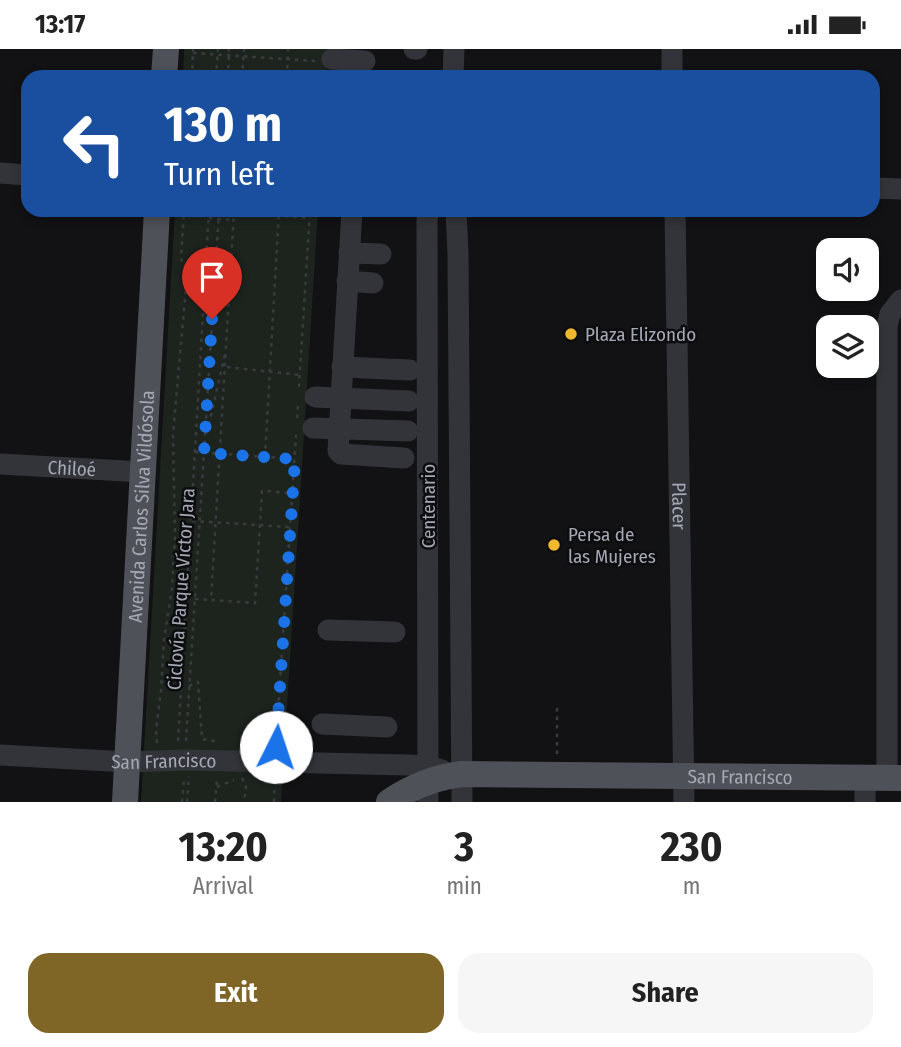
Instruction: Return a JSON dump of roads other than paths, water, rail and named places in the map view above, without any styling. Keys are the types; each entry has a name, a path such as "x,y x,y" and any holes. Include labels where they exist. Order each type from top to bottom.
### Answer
{"main road":[{"path":"164,70 166,49"},
{"name":"Avenida Carlos Silva Vildósola","path":"125,802 157,217"},
{"name":"San Francisco","path":"428,783 458,774 683,775 879,784"},
{"path":"389,802 408,790 428,783"}],"street":[{"path":"453,70 454,49"},
{"path":"672,49 672,70"},
{"path":"326,60 365,62"},
{"path":"0,173 21,174"},
{"path":"880,188 901,189"},
{"path":"352,217 338,451 404,458"},
{"name":"Centenario","path":"428,217 428,783"},
{"name":"Centenario","path":"456,217 459,268 458,774 462,802"},
{"name":"Placer","path":"674,217 684,802"},
{"path":"349,253 381,254"},
{"path":"347,281 373,283"},
{"path":"879,784 894,492 887,326 897,310"},
{"path":"342,367 410,370"},
{"path":"304,394 409,401"},
{"path":"302,429 408,431"},
{"name":"Chiloé","path":"0,464 143,472"},
{"path":"328,630 395,632"},
{"path":"332,763 327,724 387,727"},
{"name":"San Francisco","path":"0,755 128,762 185,760 332,763 428,783"}],"place":[{"name":"Plaza Elizondo","path":"571,334"},
{"name":"Persa de las Mujeres","path":"554,545"}]}
